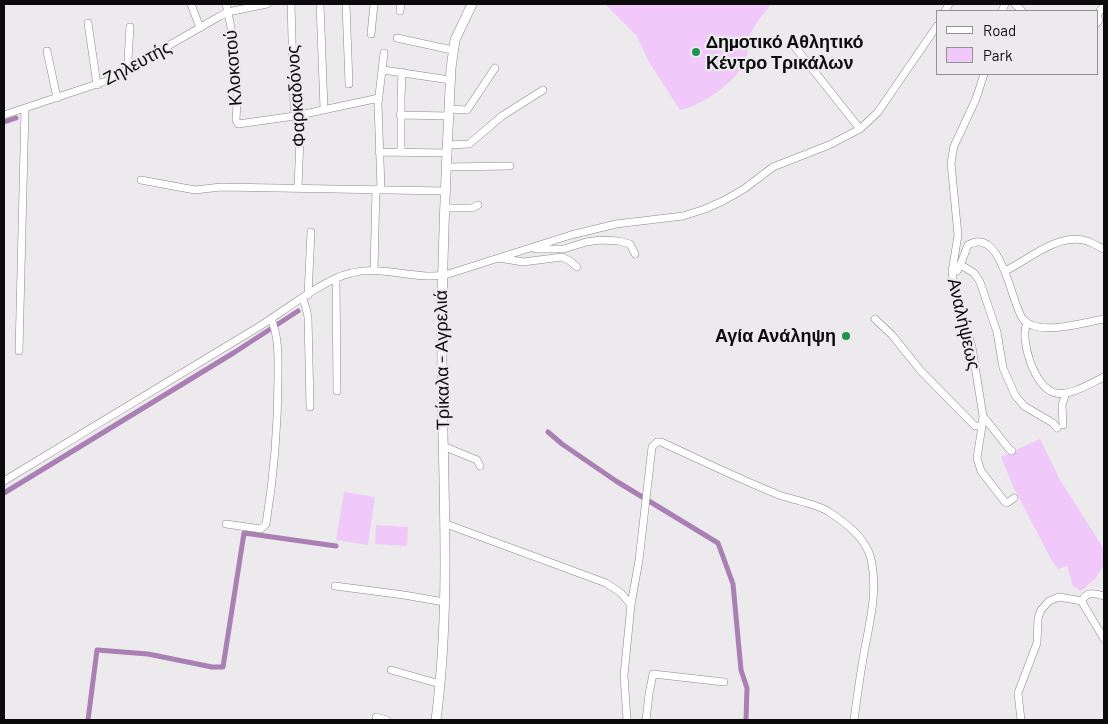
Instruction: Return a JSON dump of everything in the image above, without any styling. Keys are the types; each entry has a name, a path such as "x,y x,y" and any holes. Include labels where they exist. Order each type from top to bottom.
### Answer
{"main road":[{"name":"Τρίκαλα - Αγρελιά","path":"436,720 440,684 446,524 443,446 442,276 450,80 452,50 458,32 472,4"}],"street":[{"path":"191,4 200,28"},
{"name":"Κλοκοτού","path":"226,4 237,88 236,120 238,124 295,116"},
{"name":"Ζηλευτής","path":"4,115 96,85 131,68 228,12 267,4"},
{"name":"Φαρκαδόνος","path":"292,4 295,116 300,139 298,187"},
{"path":"320,4 324,110"},
{"path":"346,4 349,84"},
{"path":"371,34 374,4"},
{"path":"88,23 96,85"},
{"path":"130,27 128,59 131,68"},
{"path":"4,481 272,322 305,297 336,278 351,273 374,271 442,276 595,229 625,223 683,216 705,209 739,192 774,168 829,145 860,129 878,112 936,27"},
{"path":"396,38 452,50"},
{"path":"795,47 860,129"},
{"path":"46,51 57,98"},
{"path":"374,271 379,189 378,98 384,53"},
{"path":"400,116 467,110 495,68"},
{"path":"382,70 450,80"},
{"path":"402,72 400,116 402,152"},
{"name":"Αναλήψεως","path":"984,75 976,99 952,152 951,169 958,235 952,272 956,296 972,347 983,416 978,458 981,471 1005,502 1007,503 1014,498"},
{"path":"379,152 448,149 468,144 502,116 543,90"},
{"path":"295,116 378,98"},
{"path":"18,351 25,108"},
{"path":"447,167 510,166"},
{"path":"141,180 195,190 221,187 298,187 446,191"},
{"path":"445,208 472,208 478,205"},
{"path":"310,232 305,297 308,317 310,406"},
{"path":"523,250 564,249 591,241 605,240 628,243 633,247 635,254"},
{"path":"1005,271 1052,245 1067,240 1083,240 1104,249"},
{"path":"952,272 961,265 968,245 977,242 993,251 999,259 1020,314 1027,323 1036,327 1048,328 1104,319"},
{"path":"499,258 523,262 562,257 577,267"},
{"path":"961,265 974,273 982,287 996,332 1002,368 1015,395 1024,406 1060,426 1062,405 1066,393"},
{"path":"336,278 337,391"},
{"path":"875,319 892,335 921,371 975,426 982,426"},
{"path":"226,524 261,529 266,524 277,428 276,337 272,322"},
{"path":"1027,323 1024,334 1034,372 1040,383 1050,391 1066,393 1104,377"},
{"path":"983,416 1012,451"},
{"path":"627,720 624,675 631,605 639,560 652,447 654,443 661,442 739,479 791,499 820,507 856,534 865,544 871,557 874,591 872,618 864,654 854,720"},
{"path":"443,446 477,460 480,466"},
{"path":"446,524 606,583 621,592 631,605"},
{"path":"335,586 444,602"},
{"path":"1082,601 1088,594 1104,596"},
{"path":"1021,720 1018,693 1037,643 1038,618 1041,610 1049,602 1059,597 1082,601"},
{"path":"1082,601 1086,611 1104,639"},
{"path":"391,670 440,684"},
{"path":"646,720 651,678 654,674 724,682"},
{"path":"376,717 387,720"}],"green space":[{"name":"Δημοτικό Αθλητικό Κέντρο Τρικάλων","path":"605,4 771,4 751,33 748,52 742,68 727,84 709,98 680,110 649,62 636,35"},
{"path":"1040,439 1060,480 1104,549 1104,565 1096,578 1081,591 1073,586 1067,566 1058,569 1052,561 1013,486 1001,457"},
{"path":"344,492 375,497 368,545 336,540"},
{"path":"376,525 408,527 407,546 375,544"}],"waterway":[{"path":"4,122 16,118"},
{"path":"4,493 235,352 298,311"},
{"path":"548,432 562,444 616,481 718,543 733,584 741,670 747,688 746,720"},
{"path":"88,720 97,650 148,654 212,667 223,667 244,533 336,546"}],"place":[{"name":"Δημοτικό Αθλητικό Κέντρο Τρικάλων","path":"696,52"},
{"name":"Αγία Ανάληψη","path":"846,336"}]}
